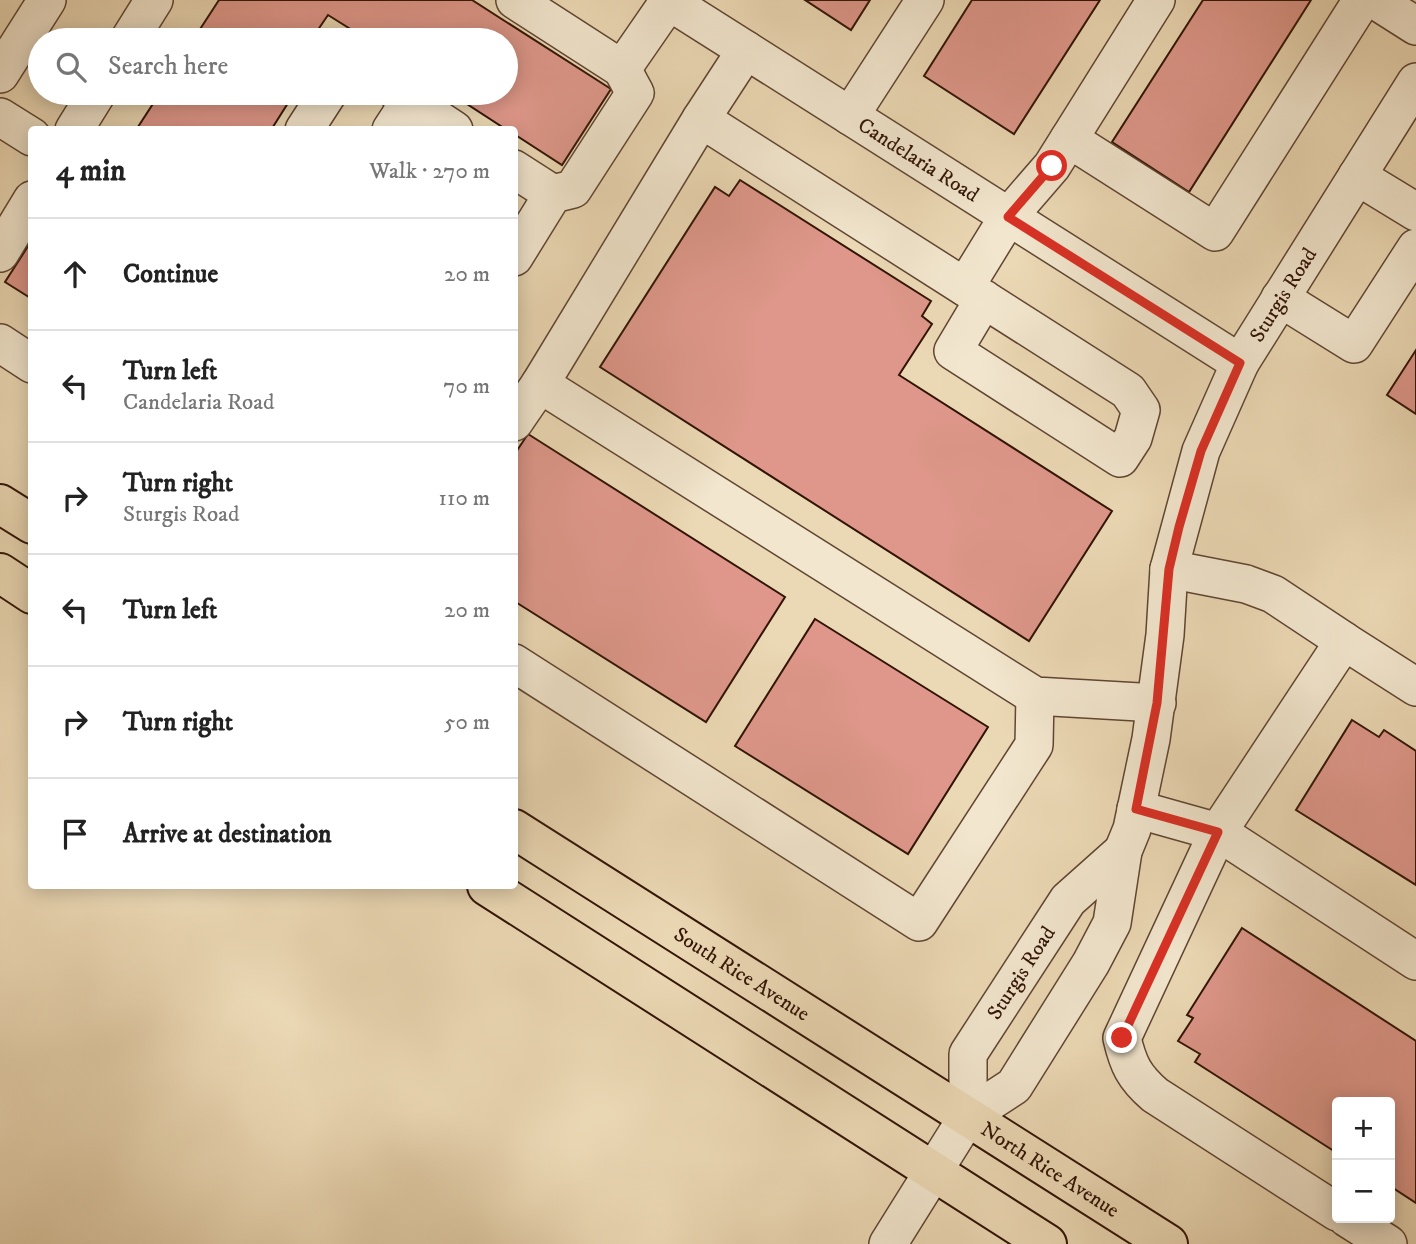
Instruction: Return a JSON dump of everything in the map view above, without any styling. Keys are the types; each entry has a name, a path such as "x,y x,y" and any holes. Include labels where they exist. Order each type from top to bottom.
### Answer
{"highway":[{"path":"0,504 28,522"},
{"path":"0,573 28,591"},
{"name":"South Rice Avenue","path":"518,832 968,1116"},
{"path":"492,889 1046,1244"},
{"name":"North Rice Avenue","path":"968,1116 1168,1244"}],"street":[{"path":"29,28 47,0"},
{"path":"136,28 154,0"},
{"path":"515,0 622,69 635,93 573,189 553,194 518,251"},
{"path":"850,116 925,0"},
{"path":"701,119 975,293 1128,391 1141,410 1133,438 1120,458 953,351 975,293 1008,217 1052,166 1156,0"},
{"path":"1069,139 1215,232 1362,0"},
{"path":"1375,0 1416,26"},
{"path":"622,69 674,2"},
{"name":"Candelaria Road","path":"674,2 1240,363"},
{"path":"0,74 28,30"},
{"path":"518,416 746,50"},
{"name":"Sturgis Road","path":"888,1244 968,1116 1014,1086 1091,963 1112,923 1124,851 1136,809 1157,703 1169,569 1201,451 1240,363 1416,82"},
{"path":"76,126 90,105"},
{"path":"307,126 320,105"},
{"path":"399,108 444,126"},
{"path":"0,117 28,134"},
{"path":"518,172 553,194"},
{"path":"1357,176 1416,212"},
{"path":"0,253 28,207"},
{"path":"1280,298 1354,344 1416,248"},
{"path":"0,343 28,360"},
{"path":"540,384 1035,696 1157,703"},
{"path":"1169,569 1246,584 1273,594 1416,687"},
{"path":"1332,1209 1156,1095 1138,1080 1128,1065 1122,1038 1218,832 1343,641"},
{"path":"518,666 919,922 1034,745 1035,696"},
{"path":"1136,809 1218,832 1416,961"},
{"name":"Sturgis Road","path":"968,1116 968,1054 1068,900 1124,851"},
{"path":"1355,1223 1388,1244"}],"building":[{"path":"219,0 472,0 516,28 349,28 328,15 319,28 201,28"},
{"path":"805,0 870,0 851,30"},
{"path":"972,0 1100,0 1014,134 924,76"},
{"path":"1203,0 1311,0 1189,192 1112,142"},
{"path":"518,29 611,89 562,165 518,137 518,126 501,126 468,105 518,105"},
{"path":"152,105 287,105 274,126 139,126"},
{"path":"740,180 931,301 922,316 932,324 899,375 1112,511 1029,641 600,367 715,187 729,196"},
{"path":"28,246 28,296 5,282"},
{"path":"1416,350 1416,414 1387,395"},
{"path":"528,434 785,597 706,722 518,604 518,449"},
{"path":"815,619 988,727 908,854 735,746"},
{"path":"1352,720 1379,737 1384,730 1416,751 1416,885 1296,810"},
{"path":"1242,928 1416,1041 1416,1203 1395,1189 1395,1097 1332,1097 1332,1150 1195,1062 1200,1054 1178,1041 1193,1018 1187,1015"}],"route":[{"path":"1052,166 1008,217 1240,363 1201,451 1188,490 1169,569 1157,703 1136,809 1218,832 1122,1038"}]}
